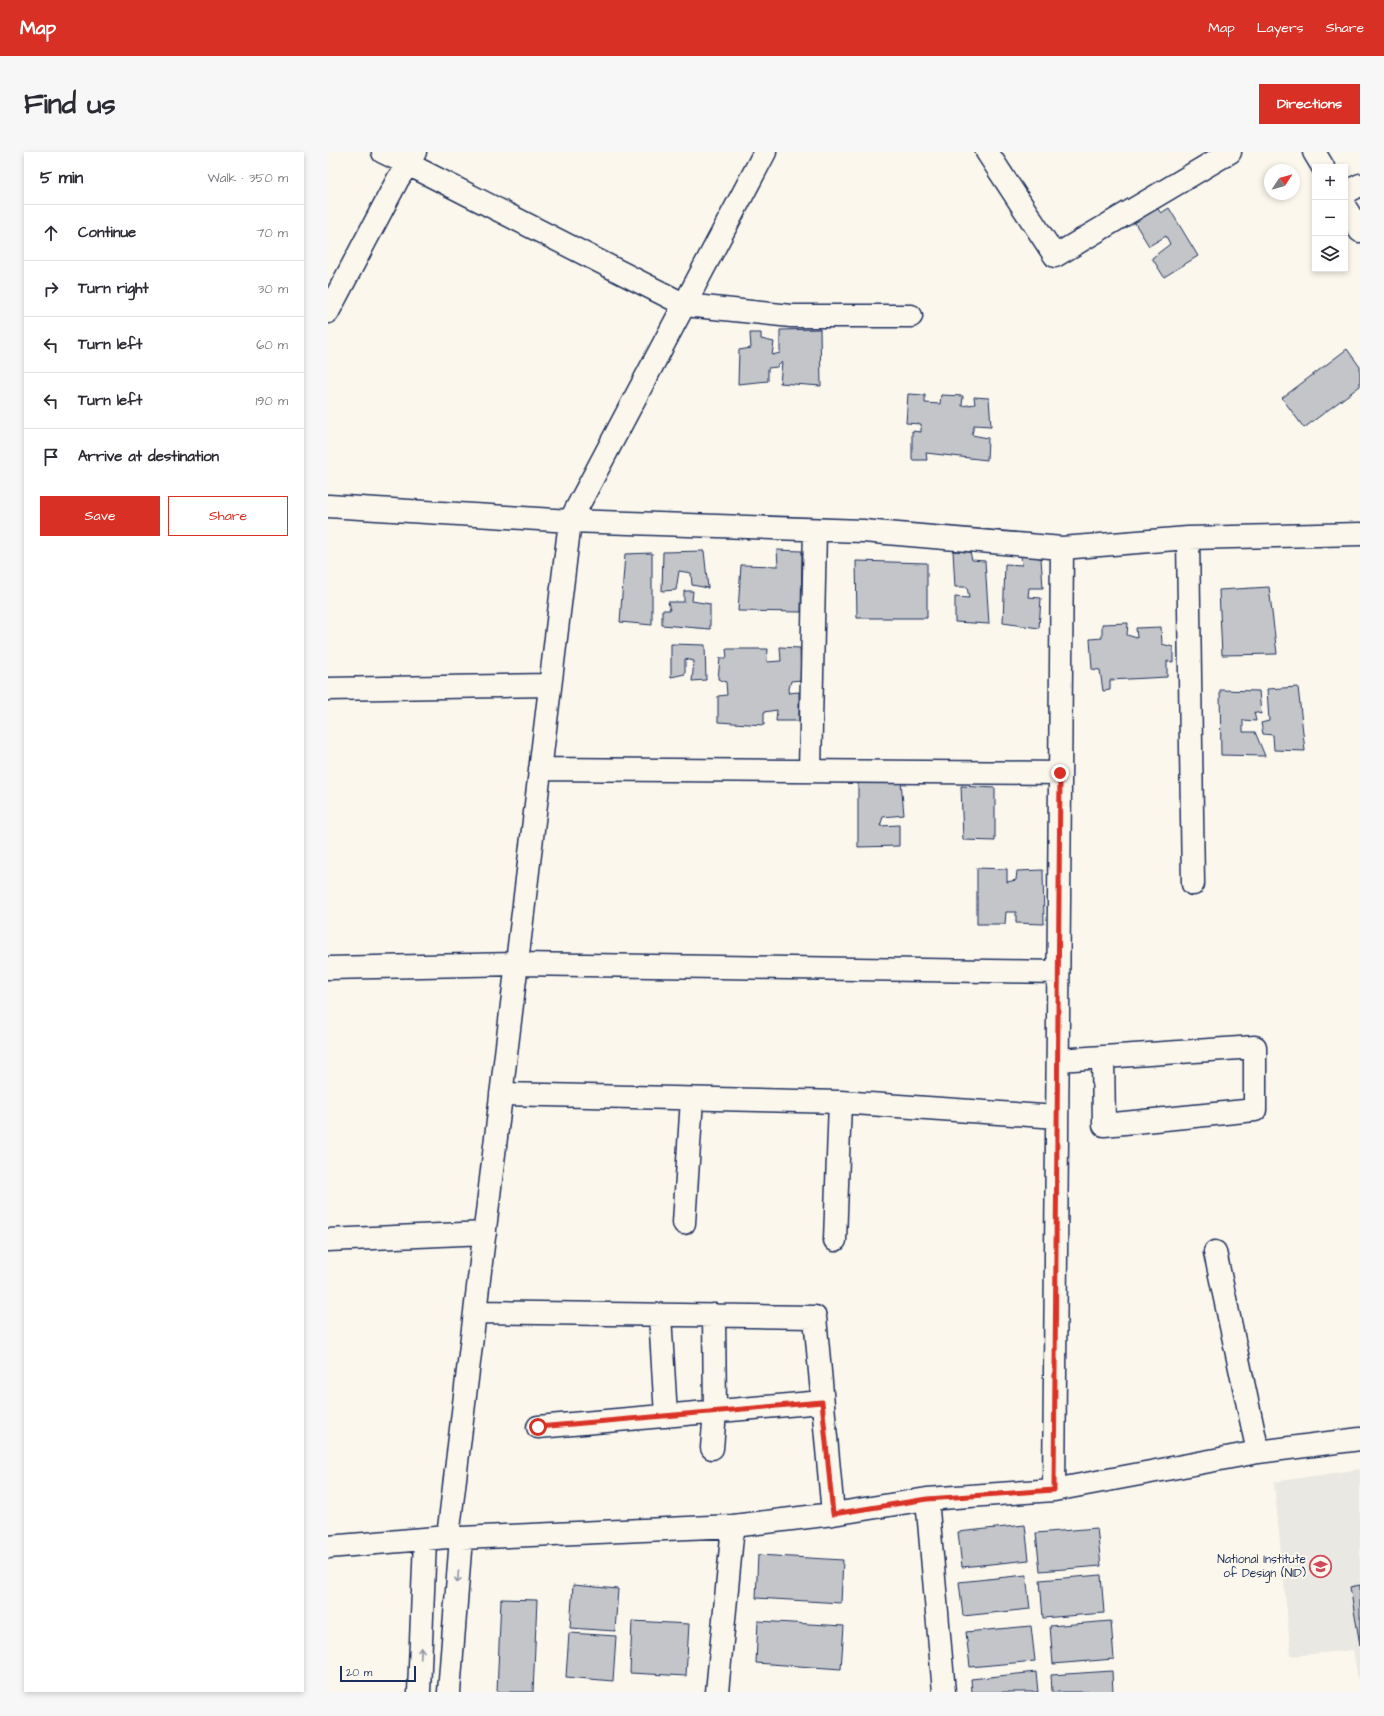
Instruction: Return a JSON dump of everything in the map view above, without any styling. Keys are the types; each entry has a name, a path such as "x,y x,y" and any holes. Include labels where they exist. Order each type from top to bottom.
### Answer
{"street":[{"path":"383,152 411,158 685,305 791,316 911,316"},
{"path":"449,1692 455,1538 476,1312 570,522 765,152"},
{"path":"987,152 1055,256 1230,152"},
{"path":"1314,152 1321,164"},
{"path":"328,312 398,179 411,158"},
{"path":"1348,191 1360,185"},
{"path":"1348,212 1360,231"},
{"path":"328,506 570,522 863,531 1062,548 1188,538 1360,540"},
{"path":"810,771 815,530"},
{"path":"1188,538 1193,884"},
{"path":"1054,1490 1062,548"},
{"path":"328,689 550,685"},
{"path":"540,769 1060,773"},
{"path":"328,968 518,964 1058,972"},
{"path":"1058,1060 1103,1057 1254,1047 1255,1110 1104,1125 1103,1057"},
{"path":"501,1094 840,1102 1057,1117"},
{"path":"684,1223 692,1099"},
{"path":"835,1240 840,1102"},
{"path":"328,1240 485,1233"},
{"path":"1216,1252 1258,1452"},
{"path":"476,1312 815,1317 833,1514"},
{"path":"660,1314 666,1416"},
{"path":"712,1448 715,1412 714,1315"},
{"path":"538,1427 822,1402"},
{"path":"328,1548 455,1538 733,1526 833,1514 927,1499 1054,1490 1258,1452 1360,1440"},
{"path":"927,1499 944,1692"},
{"path":"716,1692 733,1526"},
{"path":"419,1692 424,1540"}],"shaded area":[{"name":"National Institute of Design (NID)","path":"1360,1469 1360,1692 1353,1650 1291,1656 1274,1482"}],"building":[{"path":"1157,208 1161,213 1169,208 1198,256 1164,277 1152,258 1170,244 1166,236 1149,246 1133,220"},
{"path":"820,329 821,386 780,383 782,362 777,367 768,368 768,381 738,384 739,350 751,348 750,333 761,333 761,339 774,342 772,355 780,353 780,330"},
{"path":"1347,349 1360,367 1360,386 1304,428 1282,398"},
{"path":"908,394 925,395 925,403 940,404 941,395 963,396 962,406 975,404 974,397 989,398 991,426 974,425 972,435 988,438 987,460 926,453 927,460 912,460 912,431 921,432 921,424 906,423"},
{"path":"777,550 802,551 801,612 738,611 741,565 778,566"},
{"path":"704,551 708,588 692,585 691,573 679,571 676,590 662,591 663,552"},
{"path":"953,551 970,552 972,560 985,561 989,624 955,622 955,597 969,598 967,587 955,587"},
{"path":"652,553 652,625 620,622 625,554"},
{"path":"1021,556 1041,558 1043,588 1029,588 1028,597 1041,598 1039,628 1003,623 1005,564 1022,565"},
{"path":"856,561 927,563 927,618 857,618"},
{"path":"1269,587 1277,654 1222,655 1219,590"},
{"path":"684,591 693,591 692,601 710,604 710,629 662,625 662,610 670,610 668,602 684,602"},
{"path":"1128,623 1127,635 1137,638 1136,628 1161,627 1162,644 1173,647 1173,662 1167,661 1167,677 1110,680 1110,690 1103,691 1100,670 1092,669 1090,639 1102,638 1102,624"},
{"path":"671,644 705,645 706,680 692,681 694,661 685,659 685,674 671,677"},
{"path":"780,647 800,648 801,680 791,681 788,693 799,692 799,721 776,721 777,710 764,712 764,725 718,722 718,696 727,695 726,682 718,679 720,658 727,658 726,649 768,649 767,662 781,661"},
{"path":"1298,687 1305,751 1274,750 1273,735 1263,734 1261,723 1269,721 1267,689"},
{"path":"1220,690 1259,691 1261,714 1254,712 1256,721 1243,720 1243,732 1255,732 1265,756 1221,755"},
{"path":"901,781 904,815 883,817 880,826 899,825 899,846 858,847 858,783"},
{"path":"961,786 995,788 995,841 963,840"},
{"path":"977,868 1007,869 1007,882 1016,880 1017,871 1043,870 1044,924 1016,923 1016,912 1006,912 1005,924 977,924"},
{"path":"1025,1525 1029,1560 962,1567 958,1532"},
{"path":"1097,1528 1101,1566 1040,1571 1036,1533"},
{"path":"758,1555 843,1560 841,1603 756,1598"},
{"path":"1026,1575 1030,1609 963,1616 959,1582"},
{"path":"1101,1575 1104,1613 1043,1618 1040,1580"},
{"path":"573,1585 618,1589 615,1631 570,1628"},
{"path":"1360,1585 1360,1645 1350,1587"},
{"path":"501,1599 537,1600 533,1692 497,1692"},
{"path":"632,1621 689,1624 686,1676 630,1673"},
{"path":"758,1621 844,1626 841,1669 756,1663"},
{"path":"1111,1621 1114,1659 1053,1664 1050,1626"},
{"path":"1031,1626 1035,1661 970,1667 966,1632"},
{"path":"569,1633 616,1636 613,1681 566,1677"},
{"path":"1112,1671 1113,1692 1052,1692 1051,1675"},
{"path":"1036,1672 1038,1692 972,1692 971,1679"}],"place":[{"name":"National Institute of Design (NID)","path":"1321,1566"}],"route":[{"path":"538,1427 822,1402 833,1514 927,1499 1054,1490 1060,773"}]}
